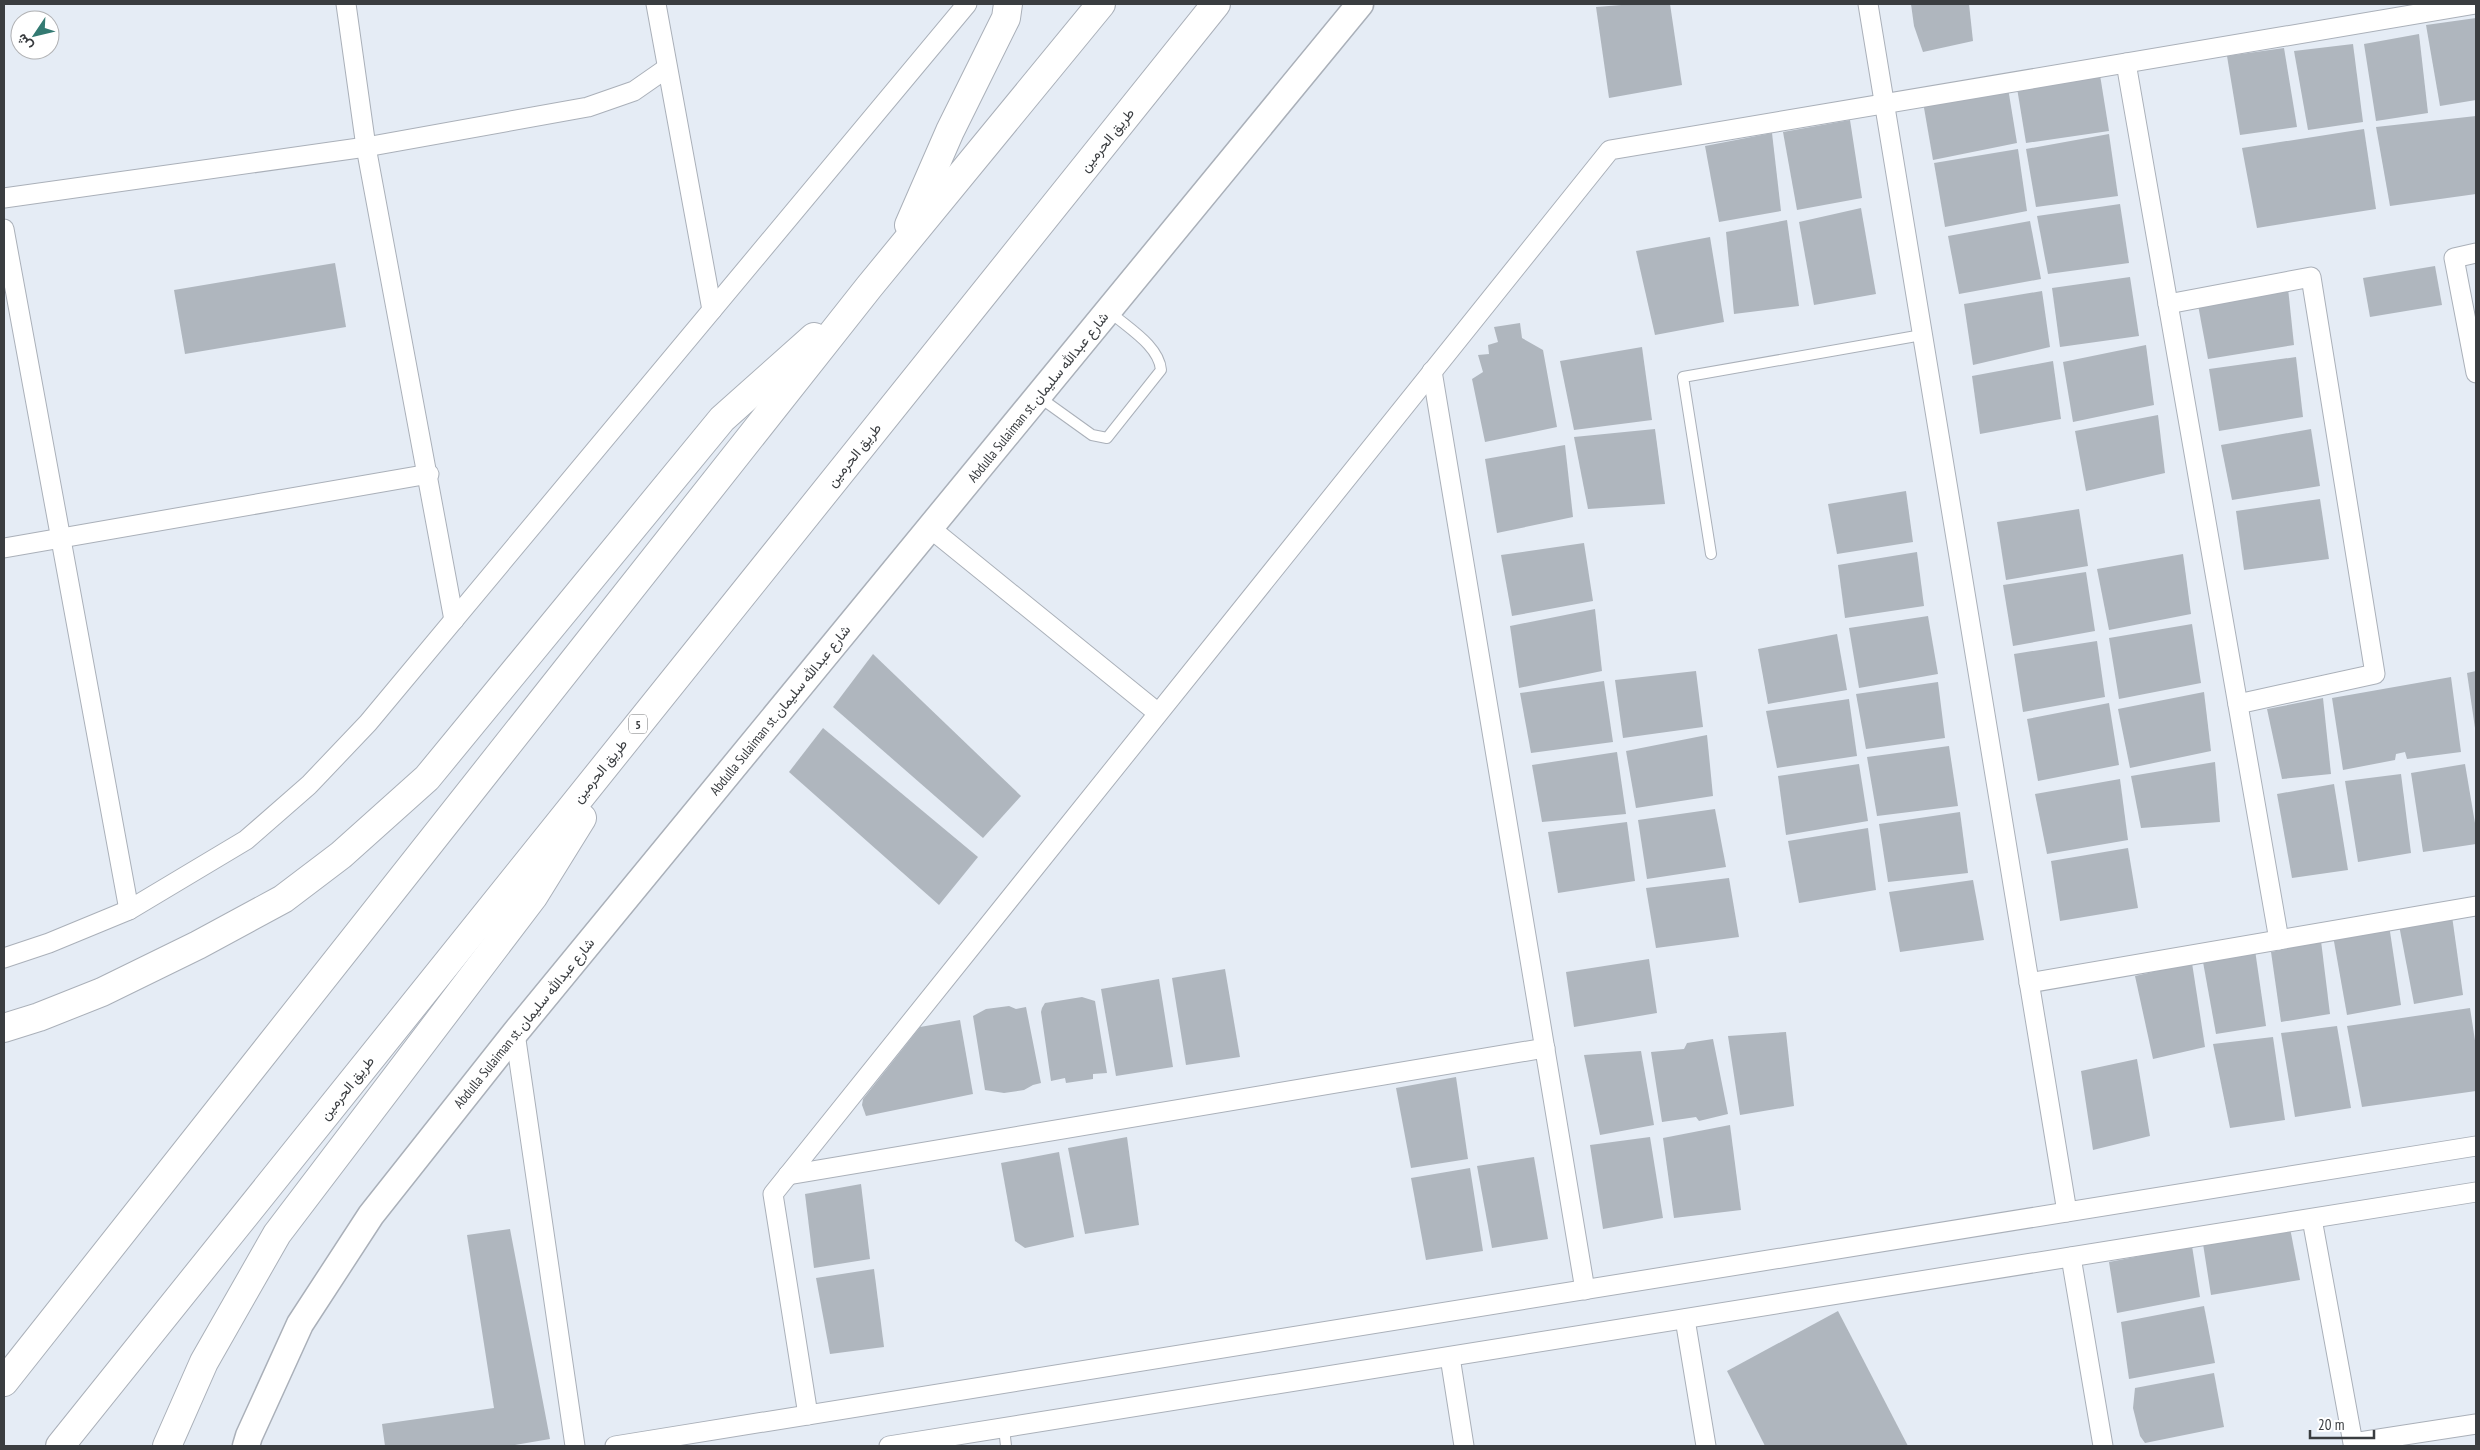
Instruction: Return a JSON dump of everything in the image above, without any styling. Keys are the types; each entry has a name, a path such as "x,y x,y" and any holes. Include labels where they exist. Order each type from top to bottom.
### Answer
{"highway":[{"path":"896,256 950,132 1006,18 1008,4"},
{"path":"4,1382 869,287 1101,4"},
{"name":"طريق الحرمين","path":"60,1446 1216,4"},
{"path":"4,1028 39,1017 102,992 198,945 283,899 341,856 427,778 722,419 869,287"},
{"path":"167,1446 204,1362 277,1234 534,898 638,723"}],"main road":[{"name":"Abdulla Sulaiman st. شارع عبدالله سليمان","path":"246,1446 300,1324 371,1215 515,1033 1360,4"}],"street":[{"path":"346,4 366,147 429,474 454,620"},
{"path":"656,4 712,310"},
{"path":"4,958 49,943 129,910 246,840 310,785 368,723 967,4"},
{"path":"1868,4 2067,1212"},
{"path":"808,1415 773,1194 1610,150 2476,4"},
{"path":"2126,63 2279,940"},
{"path":"4,198 366,147 588,107 634,91 667,68"},
{"path":"4,229 129,910"},
{"path":"2476,253 2454,258 2476,373"},
{"path":"2168,304 2311,277 2375,674 2238,704"},
{"path":"1432,371 1585,1290"},
{"path":"4,548 429,474"},
{"path":"930,528 1158,713"},
{"path":"2029,983 2476,906"},
{"path":"515,1033 575,1446"},
{"path":"788,1175 1544,1048"},
{"path":"615,1446 2476,1146"},
{"path":"889,1446 1005,1437 1450,1357 2476,1192"},
{"path":"2312,1219 2353,1443 2476,1424"},
{"path":"2070,1257 2103,1446"},
{"path":"1685,1319 1706,1446"},
{"path":"1450,1357 1464,1446"}],"lane":[{"path":"1038,397 1092,435 1107,438 1161,370 1160,361 1155,352 1108,311"},
{"path":"1711,554 1683,377 1922,335"}],"building":[{"path":"1670,4 1682,85 1609,98 1596,7"},
{"path":"1911,4 1969,4 1973,41 1923,52 1914,26"},
{"path":"2476,18 2476,100 2440,106 2426,25"},
{"path":"2419,34 2428,113 2376,121 2364,44"},
{"path":"2353,44 2363,122 2308,130 2294,51"},
{"path":"2284,48 2297,127 2240,135 2227,56"},
{"path":"2100,75 2109,131 2026,143 2017,88"},
{"path":"2008,88 2017,143 1933,160 1923,102"},
{"path":"2476,116 2476,194 2390,206 2376,127"},
{"path":"1850,120 1862,198 1797,210 1783,132"},
{"path":"2364,129 2376,209 2257,228 2242,148"},
{"path":"1772,133 1781,211 1719,222 1705,146"},
{"path":"2109,134 2118,196 2036,207 2026,149"},
{"path":"2018,149 2027,211 1945,227 1934,163"},
{"path":"2120,204 2129,263 2048,274 2037,216"},
{"path":"1861,208 1876,294 1814,305 1799,222"},
{"path":"1787,220 1799,306 1734,314 1726,232"},
{"path":"2030,221 2041,279 1959,294 1948,236"},
{"path":"1710,237 1724,322 1655,335 1636,251"},
{"path":"335,263 346,327 185,354 174,290"},
{"path":"2435,266 2442,305 2370,317 2363,278"},
{"path":"2130,277 2139,336 2060,347 2052,288"},
{"path":"2288,288 2294,345 2208,359 2198,305"},
{"path":"2042,291 2050,347 1973,365 1964,304"},
{"path":"1520,323 1522,338 1543,350 1557,427 1485,442 1472,379 1483,372 1478,355 1489,354 1488,345 1498,342 1494,327"},
{"path":"2146,345 2154,405 2073,422 2063,362"},
{"path":"1642,347 1652,420 1574,430 1560,361"},
{"path":"2296,357 2303,417 2219,431 2209,369"},
{"path":"2053,361 2061,419 1980,434 1972,376"},
{"path":"2158,415 2165,473 2086,491 2075,431"},
{"path":"1655,429 1665,504 1588,509 1574,437"},
{"path":"2311,429 2320,486 2232,500 2221,445"},
{"path":"1565,445 1573,517 1497,533 1485,459"},
{"path":"1906,491 1913,542 1837,554 1828,504"},
{"path":"2320,499 2329,559 2244,570 2236,511"},
{"path":"2079,509 2088,566 2006,580 1997,522"},
{"path":"1584,543 1593,601 1512,616 1501,555"},
{"path":"1917,552 1924,606 1845,618 1838,565"},
{"path":"2183,554 2191,614 2109,630 2097,569"},
{"path":"2086,572 2095,631 2013,646 2003,585"},
{"path":"1595,609 1602,671 1519,688 1510,626"},
{"path":"1928,616 1938,674 1859,688 1849,628"},
{"path":"2192,624 2201,683 2119,699 2109,638"},
{"path":"1837,634 1847,690 1768,704 1758,649"},
{"path":"2097,641 2105,697 2023,712 2014,654"},
{"path":"873,654 1021,796 983,838 833,707"},
{"path":"1696,671 1703,727 1623,738 1615,680"},
{"path":"2476,671 2476,727 2475,728 2467,673"},
{"path":"2451,677 2461,752 2407,759 2405,752 2396,754 2395,760 2343,770 2332,698"},
{"path":"1604,681 1613,742 1531,753 1520,693"},
{"path":"1938,682 1945,738 1866,749 1856,694"},
{"path":"2204,692 2211,751 2130,768 2118,709"},
{"path":"2323,698 2331,774 2282,779 2267,709"},
{"path":"1849,699 1857,756 1777,768 1766,711"},
{"path":"2109,703 2119,765 2038,781 2027,719"},
{"path":"823,728 978,857 939,905 789,772"},
{"path":"1707,735 1713,796 1636,808 1626,751"},
{"path":"1949,746 1958,806 1877,816 1867,757"},
{"path":"1617,752 1626,814 1542,822 1532,765"},
{"path":"2215,762 2220,822 2141,828 2131,776"},
{"path":"1859,764 1868,821 1786,835 1778,776"},
{"path":"2465,764 2476,829 2476,844 2423,852 2411,773"},
{"path":"2401,774 2411,853 2358,862 2345,781"},
{"path":"2120,779 2128,840 2047,854 2035,794"},
{"path":"2334,784 2348,870 2292,878 2277,794"},
{"path":"1715,809 1726,867 1647,879 1638,820"},
{"path":"1960,812 1968,873 1888,882 1879,824"},
{"path":"1627,822 1635,881 1558,893 1548,832"},
{"path":"1868,828 1876,890 1799,903 1788,841"},
{"path":"2128,848 2138,908 2060,921 2051,861"},
{"path":"1729,878 1739,937 1656,948 1646,888"},
{"path":"1973,880 1984,940 1900,952 1889,892"},
{"path":"2452,916 2463,995 2414,1004 2399,925"},
{"path":"2389,925 2401,1005 2347,1015 2333,936"},
{"path":"2321,941 2330,1014 2281,1022 2271,952"},
{"path":"2255,950 2266,1026 2216,1034 2203,962"},
{"path":"1649,959 1657,1013 1574,1027 1566,972"},
{"path":"2192,963 2205,1047 2153,1059 2135,976"},
{"path":"1225,969 1240,1057 1186,1065 1172,978"},
{"path":"1159,979 1173,1067 1116,1076 1101,989"},
{"path":"1082,997 1095,1001 1107,1073 1093,1074 1093,1079 1066,1083 1065,1078 1051,1081 1042,1008 1045,1003"},
{"path":"1009,1006 1016,1009 1026,1007 1041,1083 1024,1090 1004,1093 985,1090 973,1016 986,1009"},
{"path":"2470,1008 2476,1047 2476,1091 2362,1107 2347,1026"},
{"path":"960,1020 973,1094 866,1116 862,1105 863,1099 920,1027"},
{"path":"2337,1026 2351,1108 2295,1117 2281,1033"},
{"path":"1786,1032 1794,1106 1740,1115 1728,1036"},
{"path":"2273,1037 2285,1120 2230,1128 2213,1044"},
{"path":"1713,1039 1728,1114 1699,1121 1696,1117 1662,1122 1651,1052 1684,1049 1687,1043"},
{"path":"1641,1051 1654,1125 1600,1135 1584,1055"},
{"path":"2137,1059 2150,1136 2093,1150 2081,1071"},
{"path":"1456,1077 1468,1159 1411,1168 1396,1088"},
{"path":"1730,1125 1741,1210 1674,1218 1663,1138"},
{"path":"1127,1137 1139,1225 1085,1234 1068,1148"},
{"path":"1650,1137 1663,1218 1603,1229 1590,1145"},
{"path":"1059,1152 1074,1237 1025,1248 1015,1241 1001,1163"},
{"path":"1534,1157 1548,1239 1492,1248 1477,1166"},
{"path":"1470,1168 1483,1251 1426,1260 1411,1178"},
{"path":"861,1184 870,1259 814,1268 805,1194"},
{"path":"2290,1228 2300,1280 2211,1295 2203,1244"},
{"path":"510,1229 550,1439 509,1446 385,1446 382,1424 494,1408 467,1235"},
{"path":"2192,1246 2200,1297 2117,1313 2109,1262"},
{"path":"874,1269 884,1347 830,1354 816,1278"},
{"path":"2204,1306 2215,1363 2129,1379 2121,1322"},
{"path":"1838,1311 1908,1446 1765,1446 1727,1371"},
{"path":"2214,1373 2224,1427 2145,1443 2140,1436 2133,1408 2135,1388"}]}
